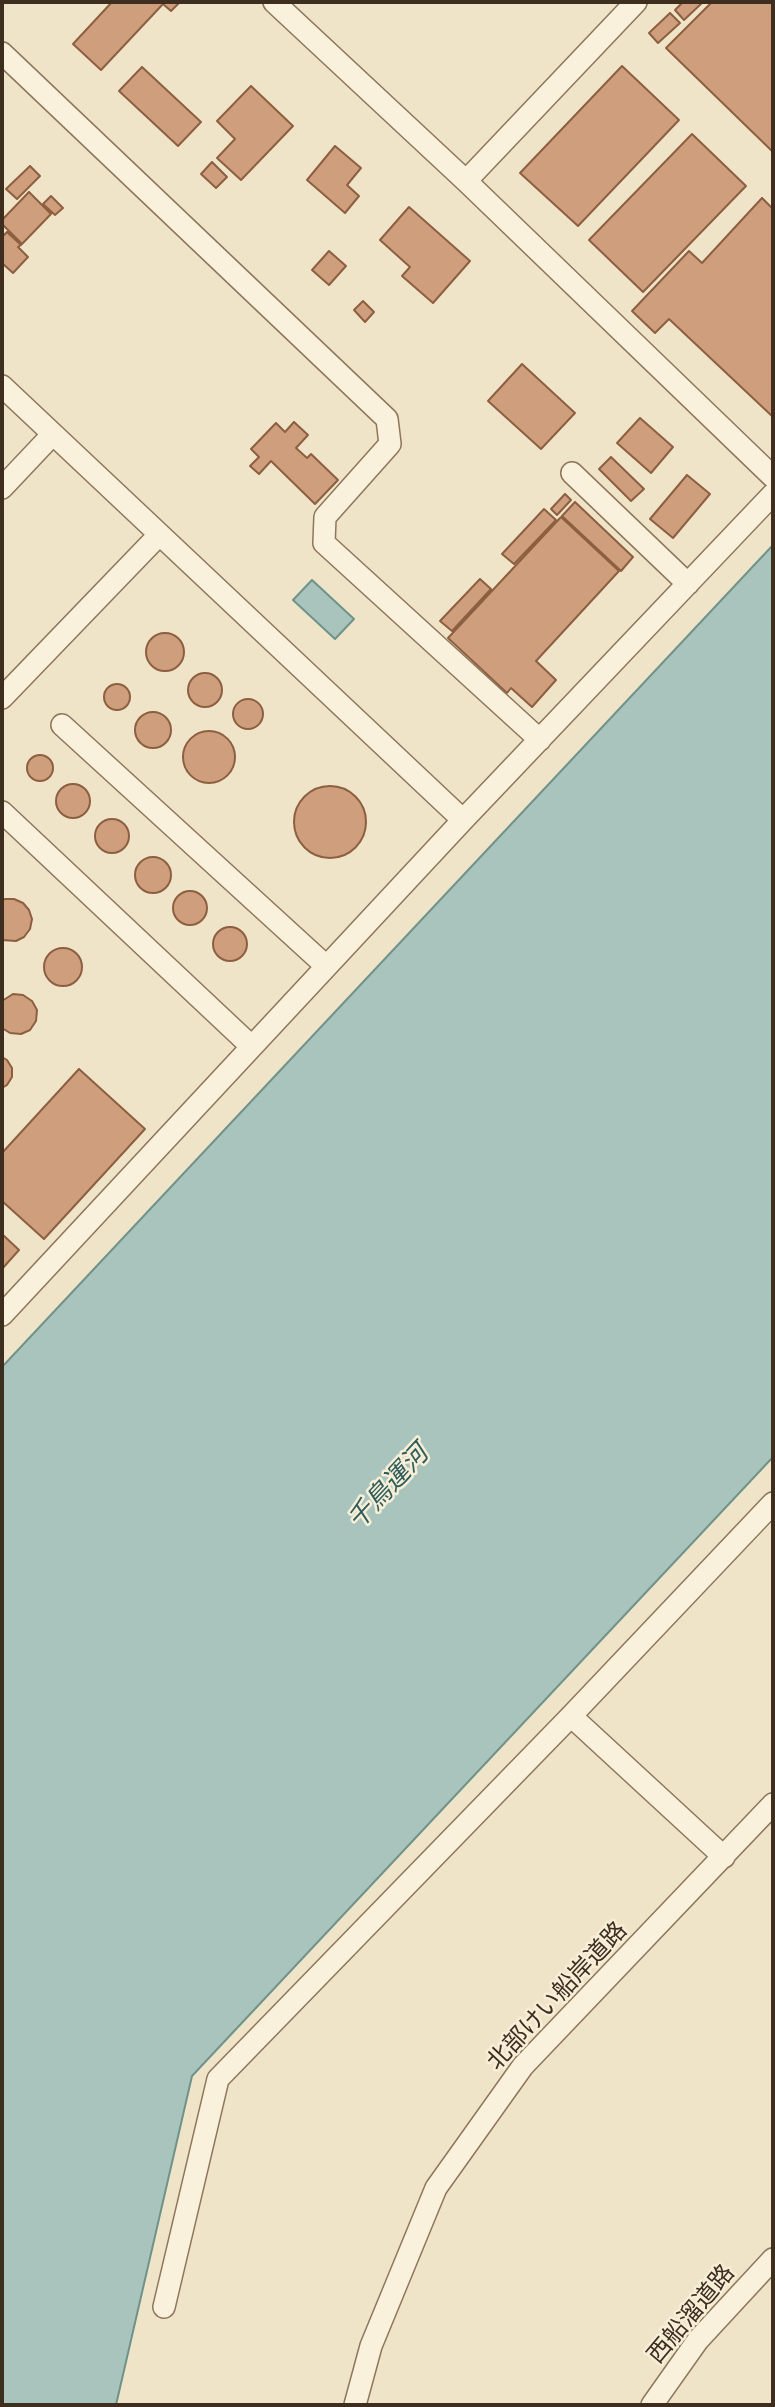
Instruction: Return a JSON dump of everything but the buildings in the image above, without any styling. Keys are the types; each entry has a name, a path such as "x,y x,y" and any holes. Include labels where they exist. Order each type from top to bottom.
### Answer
{"lane":[{"path":"274,2 466,181 773,477"},
{"path":"466,181 636,2"},
{"path":"2,54 387,419 390,444 325,517 324,542 540,740"},
{"path":"2,386 463,820"},
{"path":"2,488 53,434"},
{"path":"572,473 688,584"},
{"path":"2,1315 463,820 773,494"},
{"path":"2,698 159,535"},
{"path":"62,725 326,966"},
{"path":"2,812 251,1046"},
{"path":"164,2307 218,2079 773,1503"},
{"path":"570,1716 724,1857"},
{"name":"北部けい船岸道路","path":"355,2405 371,2346 436,2188 523,2066 773,1804"},
{"name":"西船溜道路","path":"652,2405 698,2340 773,2259"}],"water":[{"name":"千鳥運河","path":"773,545 773,1457 192,2076 116,2405 2,2405 2,1367"},
{"path":"312,580 354,619 335,639 293,600"}]}
